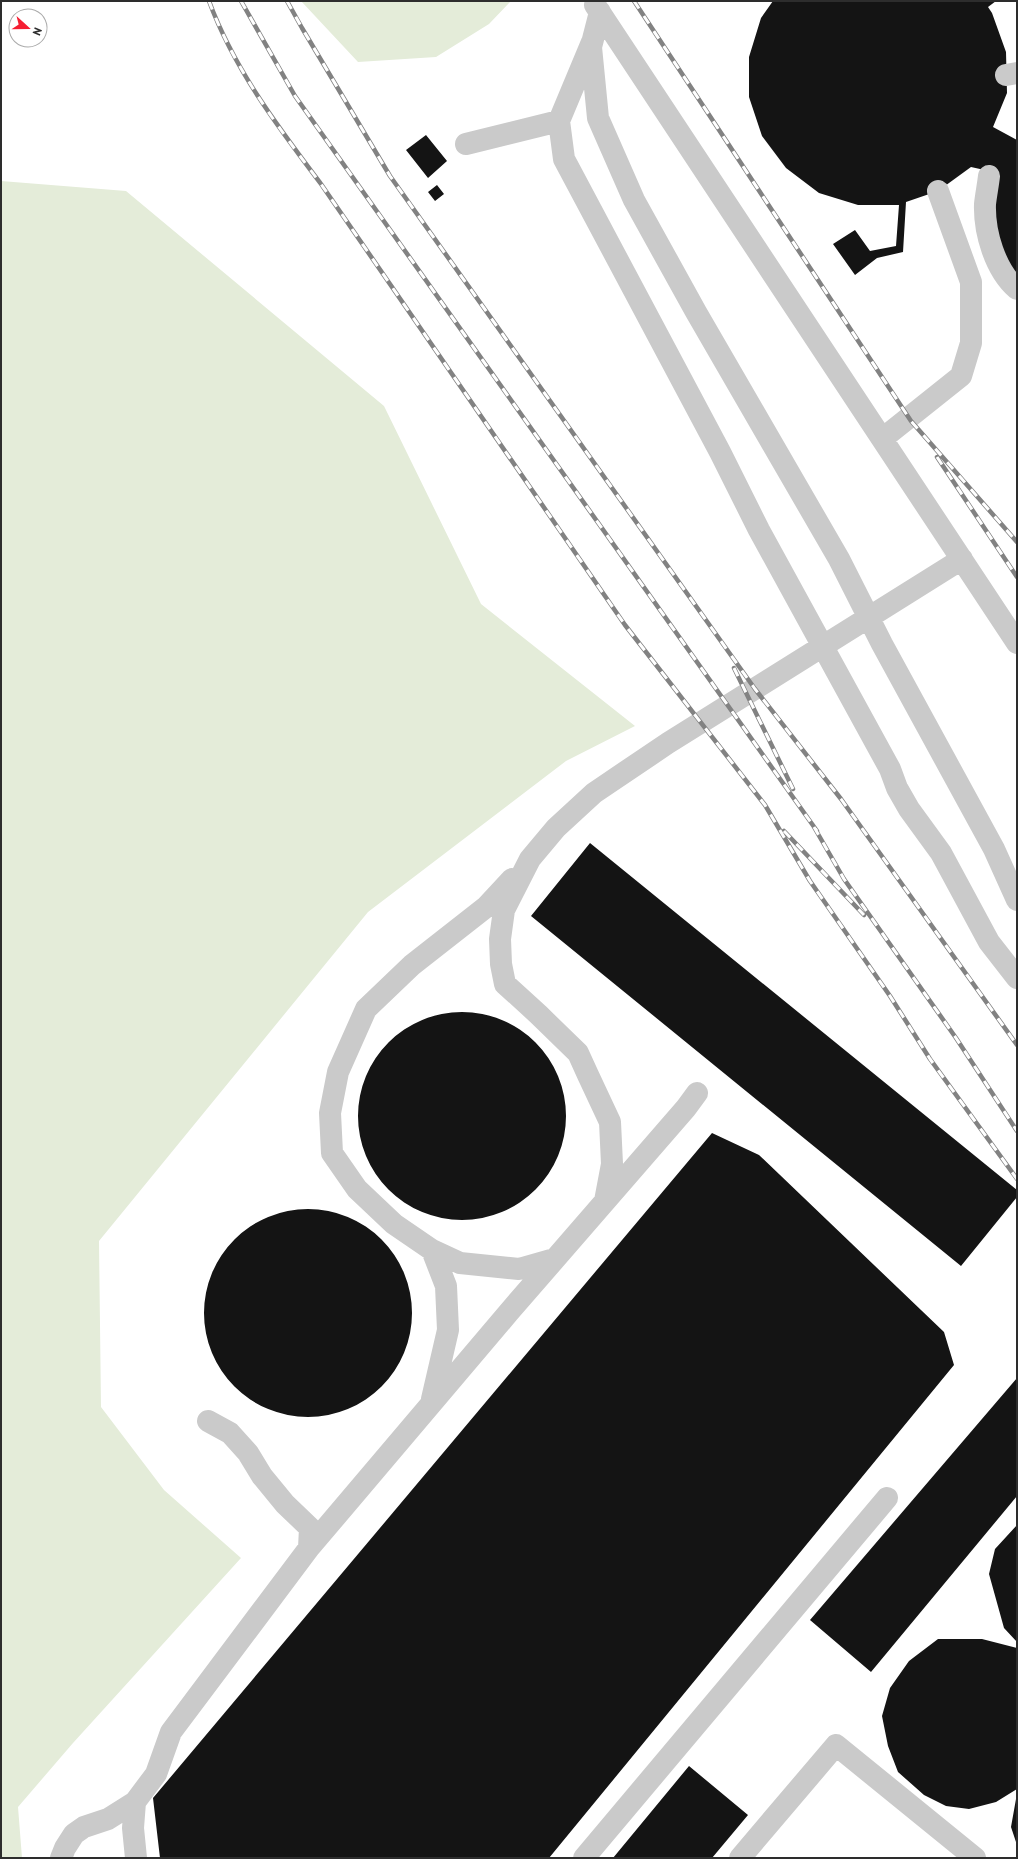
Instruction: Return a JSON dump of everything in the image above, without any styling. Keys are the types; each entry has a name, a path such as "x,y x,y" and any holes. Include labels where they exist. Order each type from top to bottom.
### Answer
{"lane":[{"path":"596,7 591,47 598,118 634,200 700,319 839,559 869,618 994,849 1017,900"},
{"path":"596,7 1017,643"},
{"path":"592,42 559,121 564,159 720,452 759,530 890,769 897,788 909,809 941,853 989,942 1017,978"},
{"path":"466,144 559,121"},
{"path":"989,176 985,204 987,230 997,260 1010,283 1017,289"},
{"path":"882,439 961,376 971,344 971,282 938,191"},
{"path":"554,1259 519,1269 460,1263 432,1250 394,1224 357,1190 332,1153 330,1113 338,1072 366,1009 412,965 486,907 556,828 594,793 668,743 962,559"},
{"path":"530,859 504,910 500,939 501,964 505,984 578,1053 610,1122 612,1164 605,1201"},
{"path":"61,1858 65,1848 74,1834 84,1827 108,1820 135,1802 156,1774 171,1732 309,1548 554,1259 686,1108 697,1093"},
{"path":"431,1403 448,1330 446,1286 432,1250"},
{"path":"208,1421 230,1434 239,1443 248,1453 262,1476 285,1504 310,1528 309,1548"},
{"path":"584,1858 887,1498"},
{"path":"740,1858 836,1745 975,1858"},
{"path":"135,1802 133,1828 136,1858"}],"green space":[{"path":"301,1 511,1 489,24 436,57 358,62"},
{"path":"1,181 126,191 384,406 481,604 635,726 566,761 368,912 99,1241 101,1407 164,1490 241,1558 73,1743 18,1807 22,1858 1,1858"}],"building":[{"path":"773,1 996,1 988,7 992,13 1006,52 1007,93 993,127 1017,140 1017,278 1001,254 991,220 998,173 971,167 938,191 906,202 903,252 877,258 855,275 833,244 855,230 870,251 896,246 899,205 858,205 819,193 786,168 762,136 749,97 749,57 761,18"},
{"path":"426,135 447,161 428,178 406,150"},
{"path":"437,185 444,194 435,201 428,192"},
{"path":"590,843 1017,1190 1017,1197 961,1266 531,916"},
{"path":"452,1012 472,1012 492,1016 511,1024 536,1042 554,1067 558,1076 562,1086 566,1106 566,1126 562,1146 558,1156 554,1165 536,1190 511,1208 492,1216 472,1220 452,1220 432,1216 413,1208 388,1190 370,1165 362,1146 358,1126 358,1106 362,1086 370,1067 388,1042 413,1024 432,1016"},
{"path":"712,1133 759,1155 944,1332 954,1365 549,1858 160,1858 153,1798"},
{"path":"308,1209 328,1211 348,1217 374,1233 388,1247 404,1273 410,1293 412,1313 410,1333 404,1353 388,1379 374,1393 348,1409 328,1415 308,1417 288,1415 268,1409 242,1393 228,1379 212,1353 206,1333 204,1313 206,1293 212,1273 228,1247 242,1233 268,1217 288,1211"},
{"path":"1017,1378 1017,1496 871,1672 810,1620"},
{"path":"1017,1525 1017,1642 1004,1628 989,1574 995,1549"},
{"path":"938,1639 982,1639 1017,1648 1017,1789 996,1802 969,1809 946,1806 924,1795 898,1772 888,1746 882,1716 890,1688 909,1661"},
{"path":"689,1766 748,1815 712,1858 613,1858"},
{"path":"1017,1799 1017,1845 1011,1827"}],"railway":[{"path":"209,1 219,26 244,74 273,119 321,184 625,625 765,805 810,881 890,996 930,1059 1017,1179"},
{"path":"241,1 295,96 817,831"},
{"path":"287,1 390,176 755,689 841,799 1017,1045"},
{"path":"634,1 911,421 1017,542"},
{"path":"937,457 1017,577"},
{"path":"734,668 793,789"},
{"path":"814,827 844,879 956,1038 1017,1131"},
{"path":"784,831 864,915"}]}
